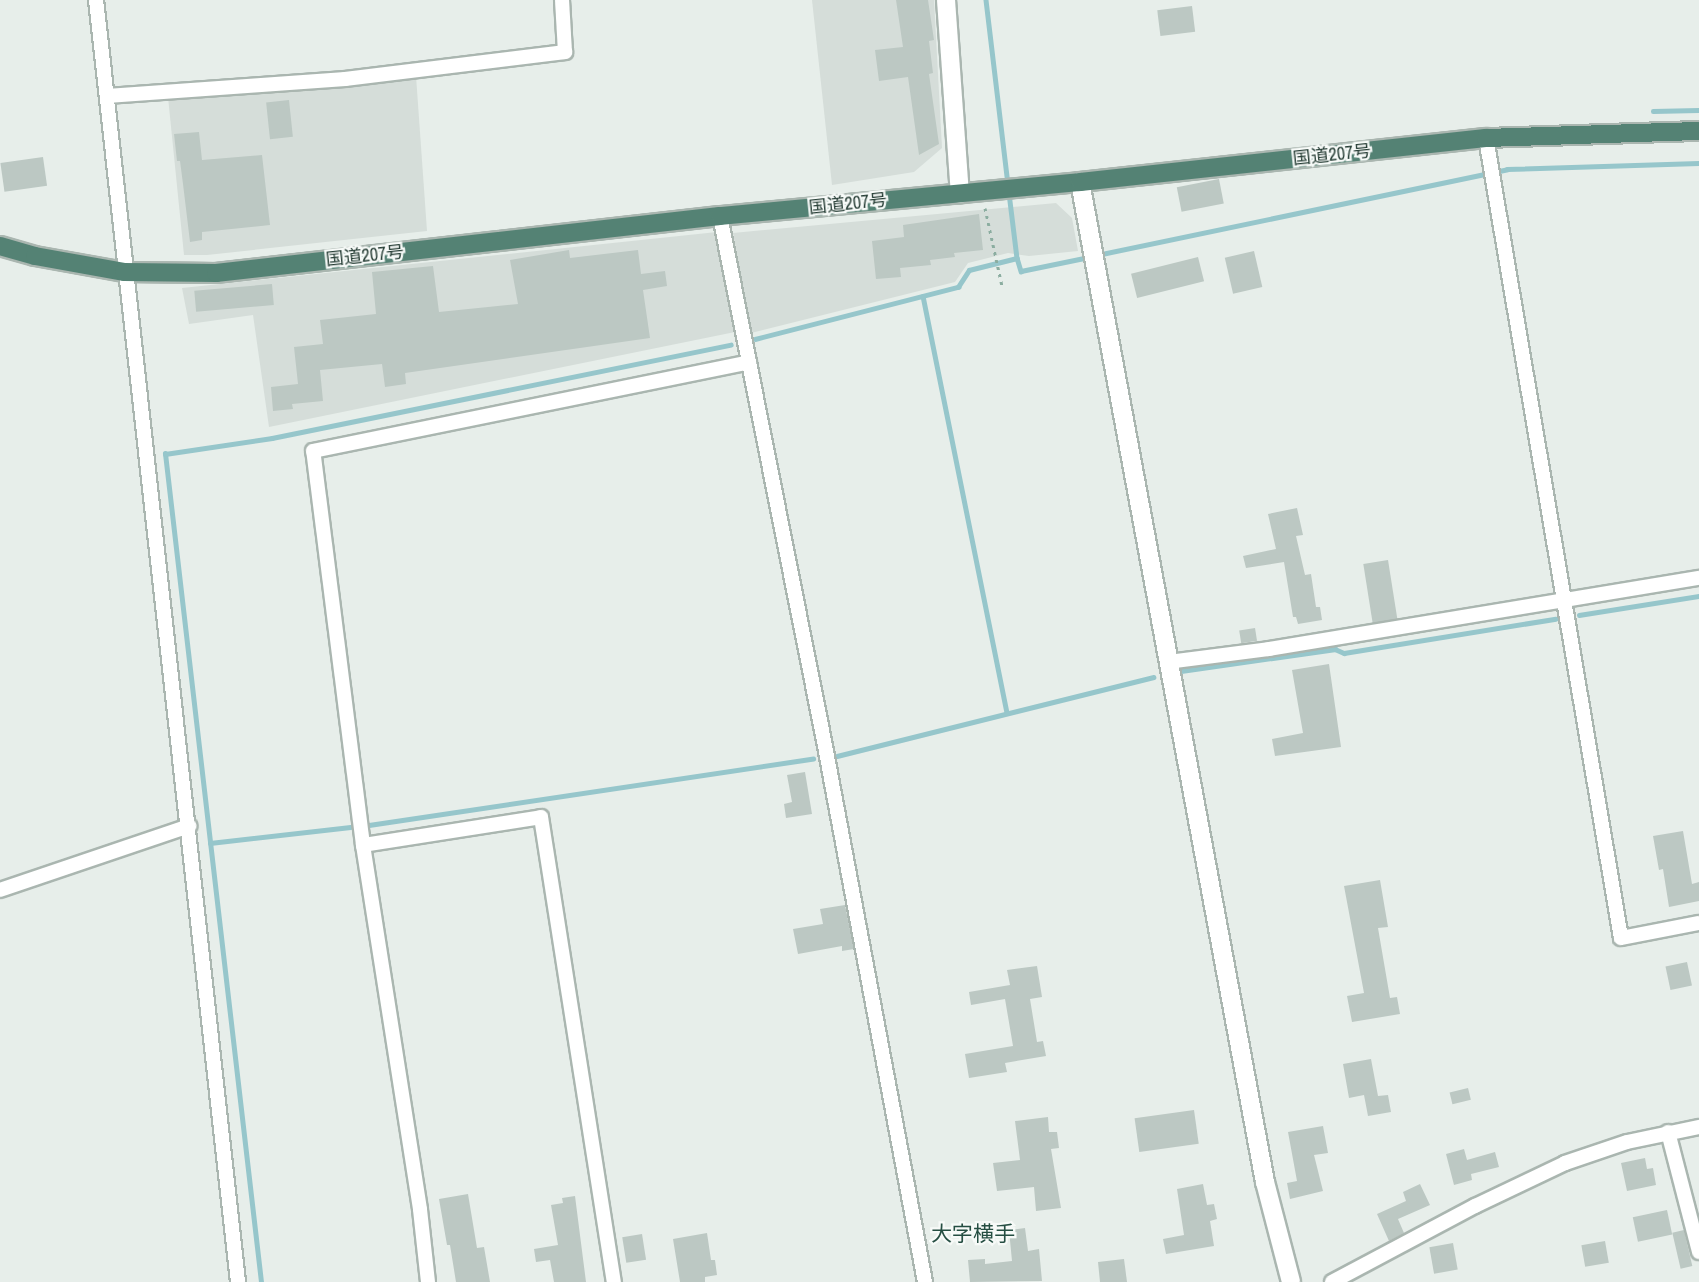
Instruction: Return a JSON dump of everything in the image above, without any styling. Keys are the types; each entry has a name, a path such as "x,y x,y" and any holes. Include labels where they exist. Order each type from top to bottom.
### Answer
{"highway":[{"name":"国道207号","path":"0,246 35,256 124,272 216,273 720,216 1080,182 1486,138 1699,131"}],"street":[{"path":"96,0 124,272 189,826 238,1282"},
{"path":"106,96 345,79 565,52 562,0"},
{"path":"946,0 960,193"},
{"path":"1486,138 1621,939 1699,923"},
{"path":"1080,182 1265,1182 1291,1282"},
{"path":"720,216 825,746 925,1282"},
{"path":"428,1282 420,1209 363,845 313,451 749,362"},
{"path":"1168,662 1269,649 1699,578"},
{"path":"363,845 541,818 614,1282"},
{"path":"0,890 189,826"},
{"path":"1332,1282 1475,1206 1565,1163 1627,1142 1699,1127"},
{"path":"1668,1132 1699,1252"}],"path":[{"path":"982,191 1002,286"}],"shaded area":[{"path":"812,0 934,0 942,148 914,172 832,185"},
{"path":"416,76 427,231 207,255 184,255 168,97"},
{"path":"1056,203 1072,218 1078,251 1029,256 1008,253 968,263 955,282 751,333 733,233"},
{"path":"717,232 735,332 269,427 253,315 189,324 182,288"}],"building":[{"path":"896,0 928,0 934,40 929,41 933,73 929,74 939,144 919,155 908,77 879,81 875,50 903,47"},
{"path":"1192,6 1195,32 1160,36 1157,10"},
{"path":"289,100 293,137 270,139 266,102"},
{"path":"199,132 202,160 262,155 270,225 202,232 202,240 190,242 180,161 177,161 174,134"},
{"path":"43,157 47,186 4,192 0,163"},
{"path":"1219,179 1224,204 1182,212 1177,187"},
{"path":"979,214 983,250 954,253 955,257 930,260 931,265 900,268 901,277 876,279 872,241 904,237 903,225"},
{"path":"569,250 570,258 638,250 641,274 665,271 667,286 643,290 650,338 405,373 406,384 385,387 382,364 320,370 323,401 292,404 293,409 273,411 271,387 298,384 294,347 323,344 320,320 376,314 372,272 433,266 439,312 518,304 510,260"},
{"path":"1254,251 1262,287 1233,294 1225,258"},
{"path":"1198,257 1204,281 1137,298 1131,274"},
{"path":"272,284 274,305 196,312 194,291"},
{"path":"1297,508 1303,535 1296,536 1305,575 1311,574 1316,607 1320,607 1322,620 1298,624 1296,617 1293,617 1284,562 1246,568 1243,556 1276,549 1268,514"},
{"path":"1388,560 1397,619 1373,623 1363,564"},
{"path":"1255,628 1257,641 1241,643 1239,631"},
{"path":"1329,664 1341,747 1275,756 1272,739 1303,733 1292,670"},
{"path":"805,772 812,814 786,818 784,804 792,802 787,775"},
{"path":"1683,831 1692,884 1699,882 1699,901 1669,907 1663,869 1659,870 1653,836"},
{"path":"1380,880 1388,927 1378,928 1390,998 1397,997 1400,1014 1352,1022 1347,996 1364,993 1344,886"},
{"path":"845,905 854,949 842,951 842,946 798,954 793,929 823,924 820,909"},
{"path":"1687,962 1692,985 1670,990 1665,967"},
{"path":"1037,966 1042,997 1030,999 1037,1042 1043,1041 1046,1056 1005,1063 1007,1072 969,1078 965,1054 1013,1046 1005,999 971,1005 969,992 1010,985 1007,970"},
{"path":"1371,1059 1378,1096 1388,1095 1391,1112 1368,1116 1364,1095 1349,1098 1343,1064"},
{"path":"1468,1088 1471,1100 1452,1104 1450,1093"},
{"path":"1194,1110 1199,1144 1139,1152 1135,1118"},
{"path":"1048,1117 1049,1132 1057,1132 1059,1148 1051,1149 1061,1208 1036,1211 1034,1187 997,1191 993,1163 1020,1160 1015,1121"},
{"path":"1323,1126 1328,1153 1314,1155 1323,1191 1290,1199 1287,1183 1297,1181 1288,1132"},
{"path":"1464,1149 1467,1160 1495,1152 1499,1167 1471,1174 1472,1180 1454,1185 1446,1154"},
{"path":"1645,1158 1647,1169 1653,1168 1656,1185 1627,1191 1621,1163"},
{"path":"1203,1184 1207,1205 1214,1204 1217,1219 1210,1221 1214,1246 1166,1254 1163,1239 1184,1235 1177,1189"},
{"path":"1420,1184 1430,1205 1398,1219 1404,1233 1389,1241 1377,1214 1406,1201 1403,1192"},
{"path":"468,1194 477,1248 484,1247 490,1282 456,1282 439,1199"},
{"path":"575,1196 586,1282 554,1282 550,1260 536,1262 534,1249 558,1245 551,1205 563,1203 562,1198"},
{"path":"1667,1210 1672,1234 1638,1242 1633,1217"},
{"path":"1025,1228 1028,1251 1039,1249 1042,1281 970,1282 968,1260 985,1259 985,1264 1012,1261 1009,1230"},
{"path":"1684,1230 1692,1266 1681,1269 1672,1233"},
{"path":"707,1233 711,1260 715,1260 717,1275 705,1277 705,1282 680,1282 673,1239"},
{"path":"642,1234 646,1260 626,1263 622,1237"},
{"path":"1605,1241 1609,1263 1585,1267 1581,1245"},
{"path":"1453,1243 1458,1270 1434,1274 1429,1247"},
{"path":"1124,1259 1127,1282 1100,1282 1098,1262"}],"waterway":[{"path":"986,0 1008,185"},
{"path":"1653,111 1699,110"},
{"path":"1097,255 1507,169 1699,163"},
{"path":"1009,193 1017,258 1021,271 1089,257"},
{"path":"755,339 958,287 969,270 1017,258"},
{"path":"923,296 1007,713"},
{"path":"261,1282 165,454 272,438 731,345"},
{"path":"1579,615 1699,596"},
{"path":"1181,671 1335,649 1344,653 1555,619"},
{"path":"837,756 1153,677"},
{"path":"369,825 813,759"},
{"path":"210,843 350,827"}],"district":[{"name":"大字横手","path":"973,1234"}]}
